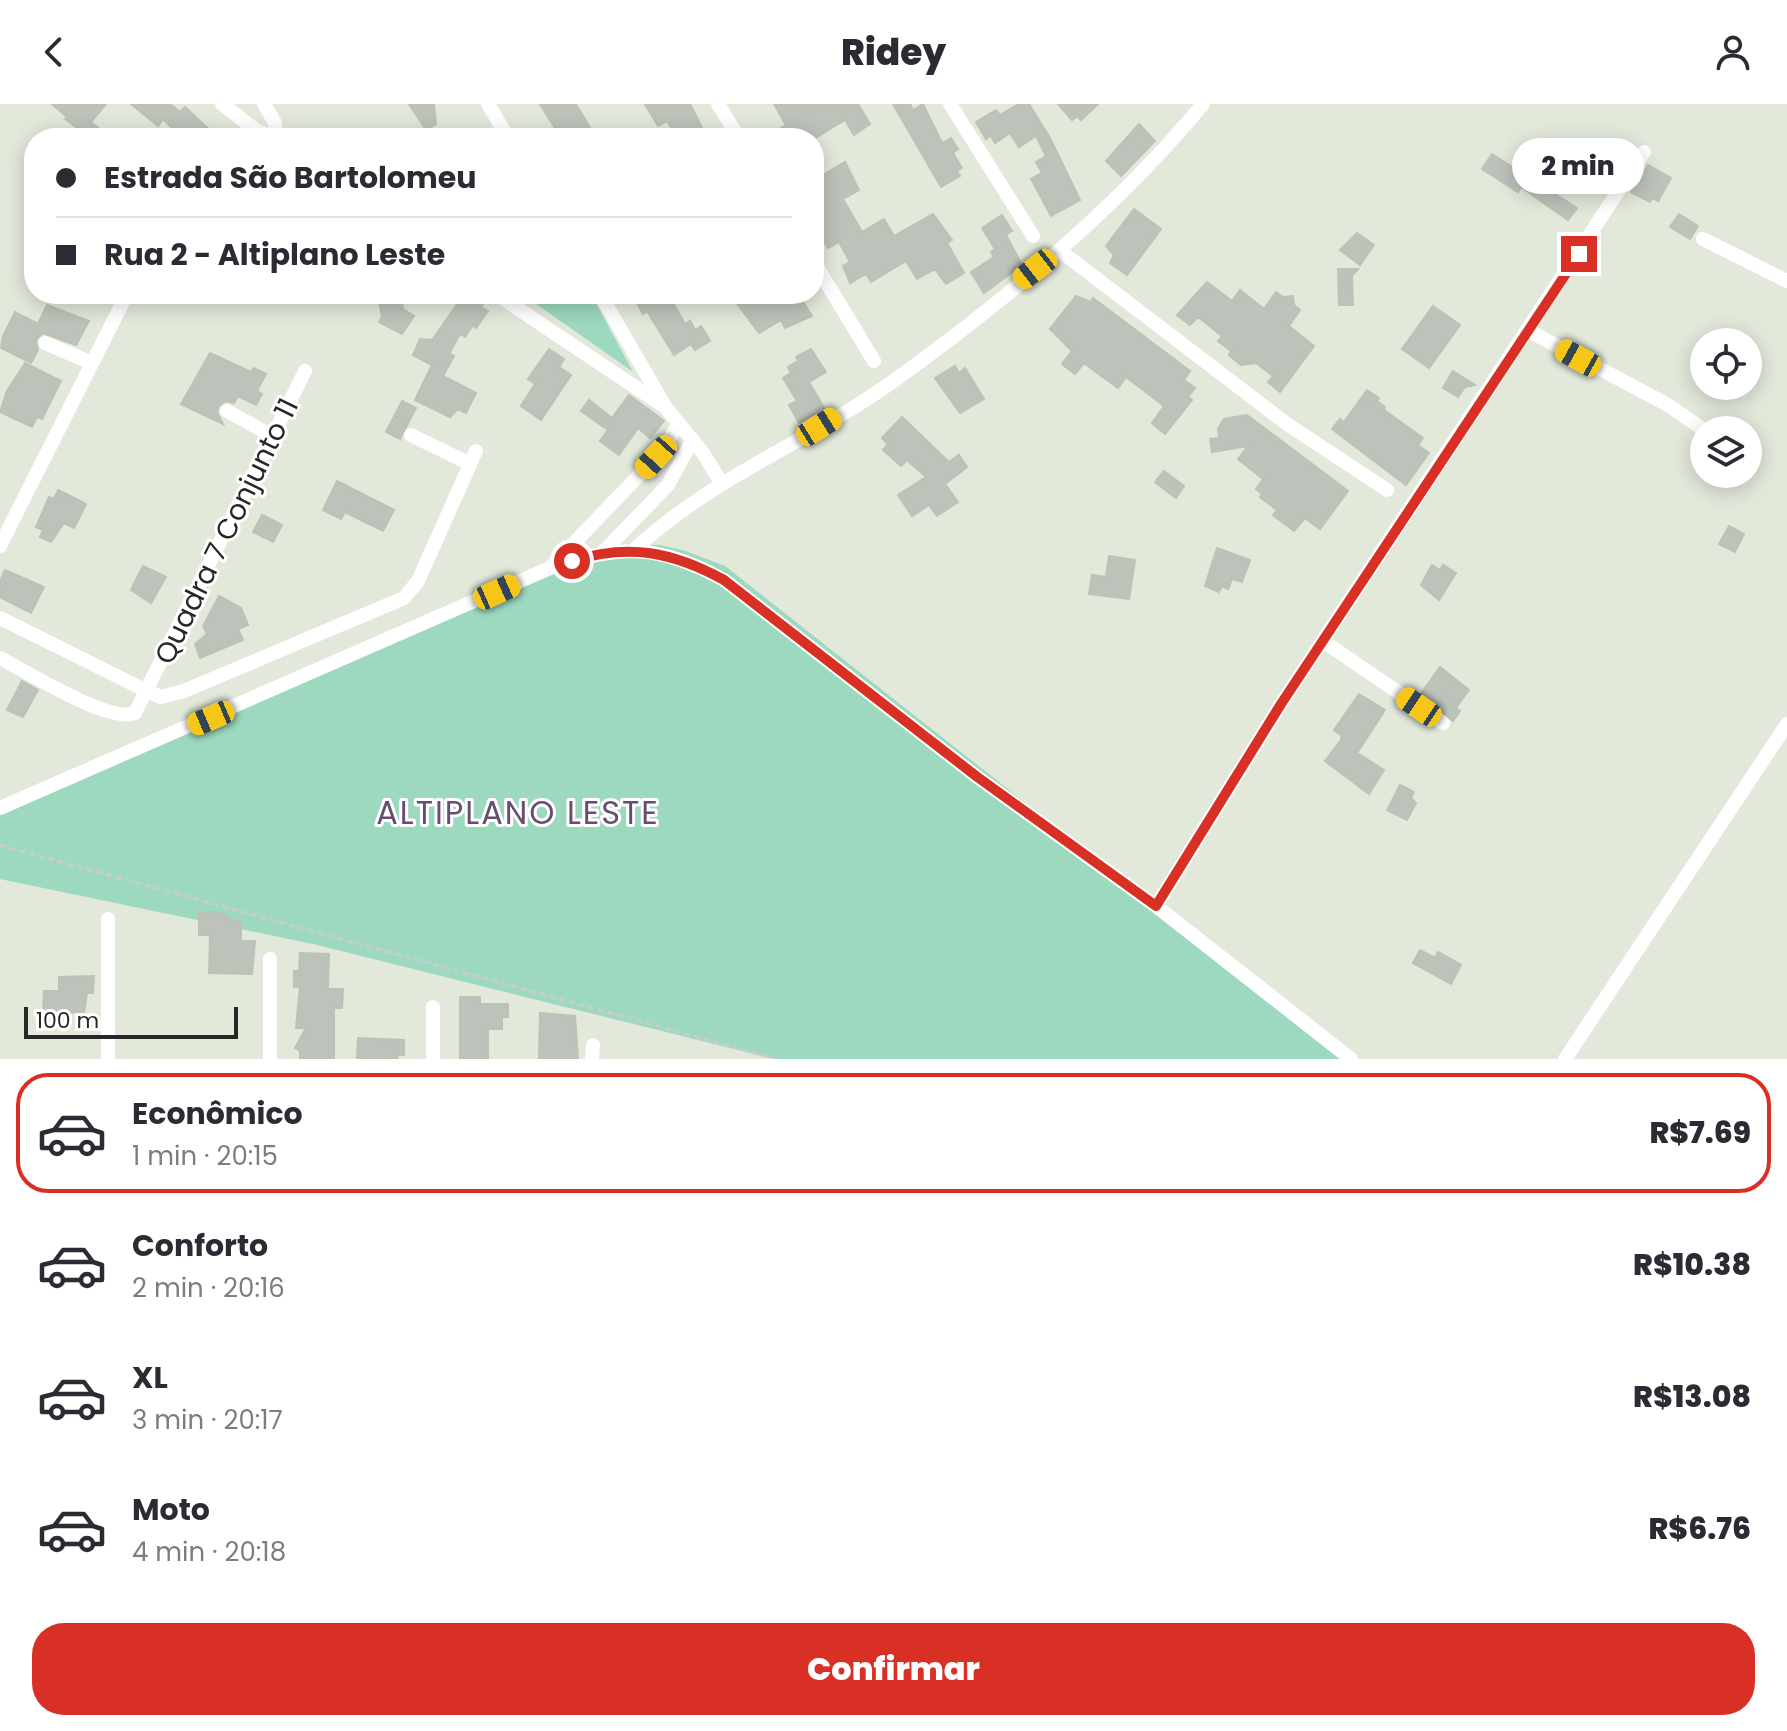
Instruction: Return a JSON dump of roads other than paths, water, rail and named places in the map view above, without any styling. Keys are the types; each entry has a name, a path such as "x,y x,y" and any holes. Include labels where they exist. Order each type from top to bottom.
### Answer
{"street":[{"path":"222,104 253,128"},
{"path":"264,104 276,128"},
{"path":"488,104 502,128"},
{"path":"718,104 733,128"},
{"path":"950,104 1033,236"},
{"path":"634,550 670,516 891,382 1059,250 1160,152 1203,104"},
{"path":"1156,906 1451,443 1529,331 1644,152"},
{"path":"1703,239 1787,281"},
{"path":"1059,250 1287,424 1387,490"},
{"path":"824,278 874,361"},
{"path":"0,546 122,304"},
{"path":"511,304 666,408"},
{"path":"606,304 666,408 703,453 722,484"},
{"path":"1529,331 1668,405 1690,420"},
{"path":"45,343 92,363"},
{"name":"Quadra 7 Conjunto 11","path":"147,691 305,371"},
{"path":"227,411 272,436"},
{"path":"550,568 667,444 678,424"},
{"path":"0,618 161,697 184,691 404,598 418,581 473,457 411,435"},
{"path":"599,553 668,485 692,441"},
{"path":"619,495 637,514"},
{"path":"585,532 599,553"},
{"path":"0,808 550,568 599,553 634,550 676,557 724,580 976,776 1156,906 1351,1059"},
{"path":"1323,641 1443,723"},
{"path":"0,658 117,715 135,713 147,691"},
{"path":"1565,1059 1787,724"},
{"path":"108,919 108,1059"},
{"path":"270,959 270,1059"},
{"path":"433,1007 433,1059"}],"district":[{"name":"ALTIPLANO LESTE","path":"518,813"}]}
